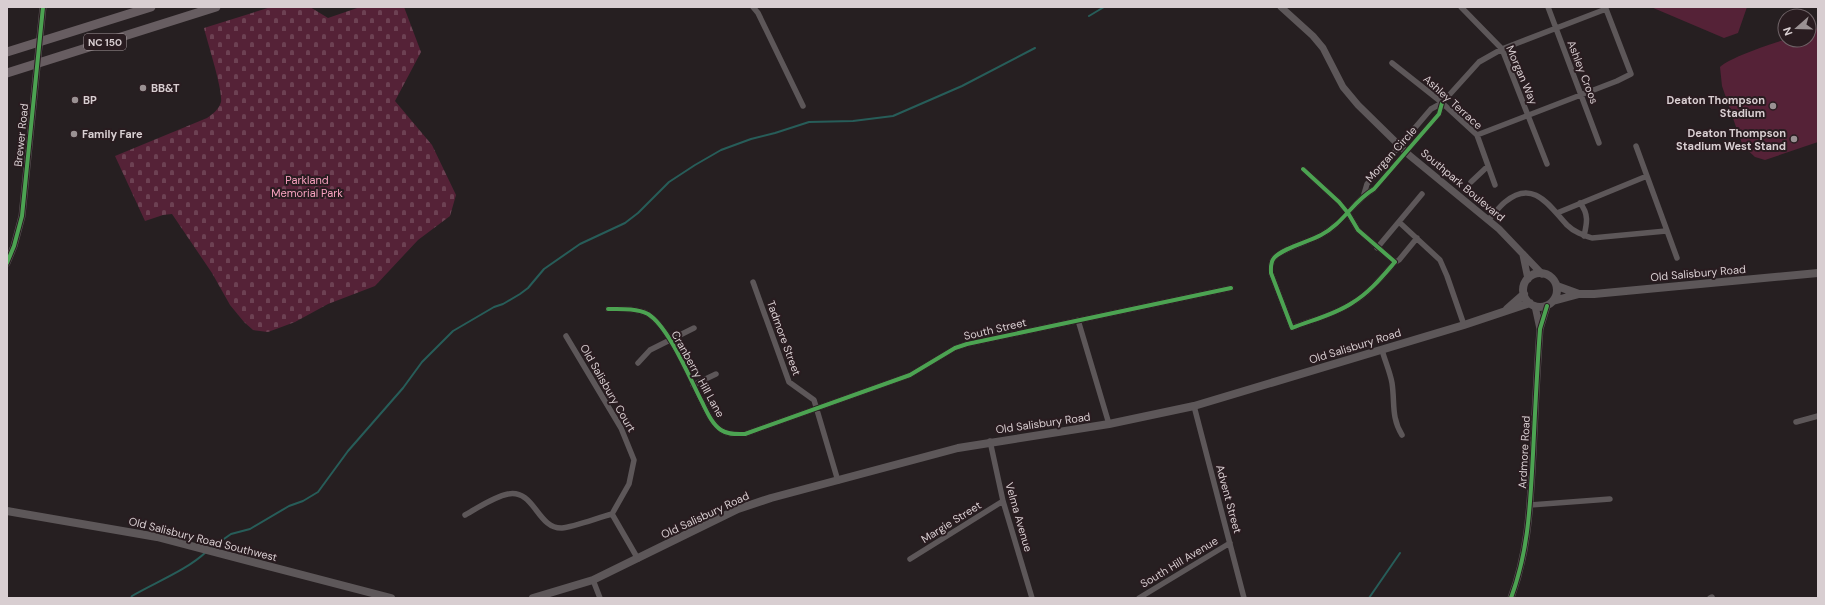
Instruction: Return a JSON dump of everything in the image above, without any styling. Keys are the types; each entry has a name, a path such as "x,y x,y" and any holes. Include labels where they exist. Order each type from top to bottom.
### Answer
{"main road":[{"name":"NC 150","path":"7,52 150,7"},
{"path":"146,29 199,7"},
{"name":"NC 150","path":"7,73 216,7"},
{"name":"Old Salisbury Road","path":"593,580 738,509 771,498 958,448 1109,424 1194,406 1464,325 1505,311 1550,303 1579,294 1594,294 1818,273"},
{"path":"1532,305 1524,294 1524,288 1528,279 1532,276 1542,274"},
{"name":"Old Salisbury Road","path":"1542,274 1551,278 1557,286 1579,294"},
{"path":"1550,303 1556,296 1557,286"},
{"name":"Old Salisbury Road","path":"1505,311 1524,294"},
{"name":"Old Salisbury Road Southwest","path":"7,511 164,539 391,598"},
{"path":"533,598 593,580"}],"street":[{"name":"Brewer Road","path":"7,263 14,246 22,216 43,7"},
{"path":"753,7 758,13 803,106"},
{"name":"Southpark Boulevard","path":"1281,7 1313,36 1331,61 1343,87 1358,105 1400,146 1488,220 1542,274"},
{"name":"Morgan Way","path":"1461,7 1502,49 1547,164"},
{"name":"Ashley Croos","path":"1548,7 1599,143"},
{"name":"Morgan Circle","path":"1364,194 1367,184 1431,109 1442,103 1479,62 1502,49 1606,9 1631,74 1477,135"},
{"name":"Ashley Terrace","path":"1392,63 1442,103 1477,135 1495,185"},
{"name":"Morgan Circle","path":"1394,263 1371,288 1352,304 1336,312 1292,328 1271,273 1272,261 1282,253 1326,232 1338,224 1364,194 1374,189 1439,114 1442,103"},
{"path":"1421,121 1428,127"},
{"path":"1636,146 1677,258"},
{"path":"1471,182 1488,166"},
{"path":"1303,169 1348,213 1358,230 1394,263 1399,260 1416,238"},
{"path":"1557,213 1647,176"},
{"path":"1378,248 1422,194"},
{"path":"1488,220 1505,202 1520,194 1535,194 1551,205 1568,226 1584,236 1592,238 1666,231"},
{"path":"1580,204 1584,209 1587,218 1584,236"},
{"path":"1399,222 1440,260 1464,325"},
{"path":"1522,255 1528,279"},
{"name":"Tadmore Street","path":"753,282 789,382 814,400 818,408"},
{"name":"South Street","path":"729,434 745,434 910,375 955,348 967,344 1231,288"},
{"name":"Ardmore Road","path":"1511,598 1526,547 1530,505 1540,329 1550,303"},
{"name":"Ardmore Road","path":"1532,305 1540,329"},
{"name":"Cranberry Hill Lane","path":"608,309 630,309 646,313 660,325 669,339 710,418 721,430 729,434"},
{"path":"1078,320 1109,424"},
{"path":"638,363 650,350 669,339 694,328"},
{"name":"Old Salisbury Court","path":"566,336 621,428 634,460 629,484 612,514"},
{"path":"1382,350 1391,381 1393,395 1392,407 1396,426 1402,435"},
{"path":"693,385 716,374"},
{"name":"Advent Street","path":"1194,406 1244,598"},
{"path":"818,408 821,425 838,481"},
{"path":"1796,422 1818,416"},
{"name":"Velma Avenue","path":"990,442 1003,502 1032,598"},
{"path":"465,516 500,496 510,494 527,498 549,524 561,528 612,514 638,559"},
{"path":"1530,505 1610,500"},
{"name":"Margie Street","path":"910,560 1003,502"},
{"name":"South Hill Avenue","path":"1139,598 1230,543"},
{"path":"593,580 600,598"}],"green space":[{"name":"Parkland Memorial Park","path":"271,7 310,7 328,18 360,7 404,7 421,52 395,101 432,145 456,195 450,216 418,240 375,286 328,304 295,322 268,332 253,330 244,322 230,305 212,273 172,214 163,215 145,221 115,156 207,118 214,113 221,102 220,87 204,28"},
{"path":"1651,7 1747,7 1738,33 1724,38"},
{"name":"Deaton Thompson Stadium","path":"1817,28 1818,142 1765,160 1755,157 1743,146 1722,86 1720,67 1725,63 1741,56 1777,42 1777,48 1817,48"}],"waterway":[{"path":"1089,16 1104,7"},
{"path":"211,548 231,534 250,529 289,506 303,501 318,492 348,451 403,388 422,362 453,331 520,294 528,288 544,269 580,244 625,223 638,213 669,182 695,165 721,150 751,139 809,122 853,121 893,116 962,86 1035,48"},
{"path":"131,598 132,596 171,576 206,552"},
{"path":"1369,598 1400,553"}],"cycle path":[{"path":"7,263 14,246 22,216 43,7"},
{"path":"1303,169 1339,202 1348,213 1358,230 1395,262 1370,290 1352,303 1330,314 1292,328 1271,273 1271,266 1274,258 1289,248 1316,238 1336,225 1342,219 1348,212 1360,200 1374,189 1439,114 1442,103"},
{"path":"608,309 628,309 639,311 648,314 656,321 671,341 712,421 721,430 727,433 745,434 910,375 955,348 967,344 1231,288"},
{"path":"1511,598 1522,562 1528,527 1540,329 1547,306"}],"place":[{"name":"BB&T","path":"143,88"},
{"name":"BP","path":"75,100"},
{"name":"Deaton Thompson Stadium","path":"1773,106"},
{"name":"Family Fare","path":"74,134"},
{"name":"Deaton Thompson Stadium West Stand","path":"1794,139"}]}
